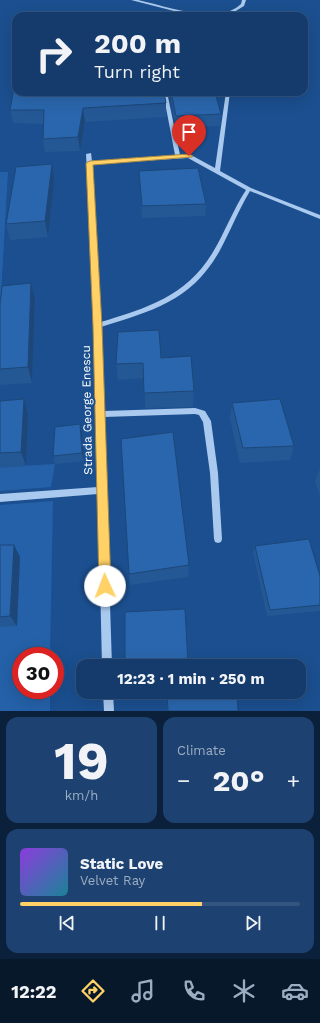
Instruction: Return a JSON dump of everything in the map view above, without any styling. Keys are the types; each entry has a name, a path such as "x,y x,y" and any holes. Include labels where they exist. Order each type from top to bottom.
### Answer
{"street":[{"path":"133,0 189,12"},
{"path":"234,12 243,5 244,0"},
{"path":"217,172 227,96"},
{"path":"159,98 166,98 178,157"},
{"name":"Strada George Enescu","path":"90,154 98,326 99,414 107,659"},
{"path":"90,163 189,156 249,189 320,217"},
{"path":"98,326 151,309 171,300 188,288 211,260 234,214 249,189"},
{"path":"99,414 195,411 202,413 208,421 214,473 218,539"},
{"path":"0,498 102,490"},
{"path":"108,699 108,711"}],"shaded area":[{"path":"0,172 8,172 0,313"},
{"path":"55,464 51,487 0,491 0,467"},
{"path":"53,501 50,647 12,647 12,699 50,699 50,711 0,711 0,505"}],"building":[{"path":"13,96 165,96 166,103 83,108 78,137 43,139 44,110 10,110"},
{"path":"172,96 216,96 221,114 176,116"},
{"path":"52,164 45,221 6,224 16,167"},
{"path":"198,168 206,204 142,206 139,171"},
{"path":"31,283 28,367 0,369 0,304 2,286"},
{"path":"159,330 161,358 191,356 194,391 144,393 143,363 116,364 118,332"},
{"path":"24,399 21,452 0,453 0,401"},
{"path":"280,399 294,446 243,448 232,403"},
{"path":"80,424 82,453 53,456 55,427"},
{"path":"173,432 189,565 129,574 121,439"},
{"path":"309,539 320,576 320,605 270,610 255,546"},
{"path":"0,545 14,545 10,616 0,617"},
{"path":"185,609 188,659 125,659 125,612"},
{"path":"167,699 237,699 238,711 168,711"}],"route":[{"path":"105,586 99,414 98,326 90,163 189,156"}]}
